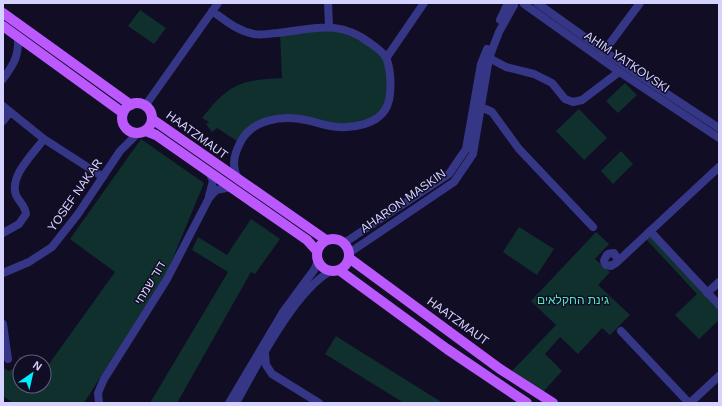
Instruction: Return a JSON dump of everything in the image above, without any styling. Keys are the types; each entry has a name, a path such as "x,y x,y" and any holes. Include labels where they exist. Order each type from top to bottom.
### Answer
{"main road":[{"path":"3,13 131,105"},
{"path":"3,26 123,113"},
{"path":"138,104 145,106 151,112 152,124 142,132 126,129 123,121 123,113 131,105 138,104"},
{"name":"HAATZMAUT","path":"152,119 307,240 317,256"},
{"name":"HAATZMAUT","path":"142,132 156,135 209,171 235,184 326,240"},
{"path":"335,270 344,267 349,256 344,243 335,239 326,240 317,256 324,268 335,270 527,403"},
{"name":"HAATZMAUT","path":"349,256 500,368 553,403"}],"street":[{"path":"145,106 218,3"},
{"path":"328,3 329,26"},
{"path":"386,57 424,3"},
{"path":"511,4 524,3"},
{"name":"AHIM YATKOVSKI","path":"524,3 619,72 719,138"},
{"name":"AHIM YATKOVSKI","path":"536,3 719,128"},
{"path":"599,58 640,3"},
{"name":"AHARON MASKIN","path":"349,256 454,182 473,154 489,58 511,4"},
{"name":"AHARON MASKIN","path":"344,243 448,174 466,149 481,64 493,32 511,4"},
{"path":"212,11 238,30 256,35 329,26 350,30 368,41 386,57 391,80 390,94 384,111 371,121 355,127 338,127 306,120 283,118 262,122 251,129 243,137 233,159 235,184"},
{"path":"3,79 17,57 19,50 18,37"},
{"path":"489,58 506,67 534,74 552,83 565,99 573,102 582,100 619,72"},
{"path":"3,106 9,113 44,139 103,177"},
{"path":"481,107 492,112 518,148 593,227"},
{"path":"3,121 9,113"},
{"name":"YOSEF NAKAR","path":"3,272 29,262 52,247 120,151 142,132"},
{"path":"3,233 19,224 26,214 25,206 16,196 14,185 18,174 44,139"},
{"path":"618,260 719,167"},
{"name":"דוד שמחי","path":"93,403 96,388 108,372 167,279 206,202 213,181 209,171"},
{"name":"דוד שמחי","path":"206,202 216,190 235,184"},
{"path":"650,232 719,305"},
{"path":"229,403 283,312 314,270 317,256"},
{"path":"236,403 288,316 308,288 319,278 335,270"},
{"path":"707,293 719,282"},
{"path":"3,324 8,359"},
{"path":"621,331 689,403 719,376"},
{"path":"265,354 266,365 272,374 319,403"},
{"name":"דוד שמחי","path":"99,403 99,390 108,372"},
{"path":"250,378 260,373 272,374"}],"green space":[{"path":"140,10 166,28 154,44 128,26"},
{"path":"329,26 378,49 389,68 386,109 355,127 306,120 262,122 240,143 217,128 212,132 206,124 209,122 202,118 228,91 236,86 256,80 282,78 280,32"},
{"path":"625,83 637,95 618,113 606,101"},
{"path":"579,109 607,138 584,160 556,131"},
{"path":"141,139 204,183 168,270 84,403 13,403 3,396 3,368 9,371 12,370 12,394 52,394 52,360 115,272 70,239"},
{"path":"621,151 633,164 613,184 601,171"},
{"path":"251,219 280,239 255,274 251,272 177,403 150,403 228,272 192,250 198,237 227,255"},
{"path":"519,227 554,249 537,275 503,252"},
{"path":"650,231 719,305 719,320 699,339 675,315 697,294 644,237"},
{"name":"גינת החקלאים","path":"596,232 609,244 595,259 610,272 598,285 630,315 610,335 602,328 578,354 560,337 545,354 562,371 543,392 512,371 556,325 531,301"},
{"path":"336,336 443,403 404,403 325,354"}]}
